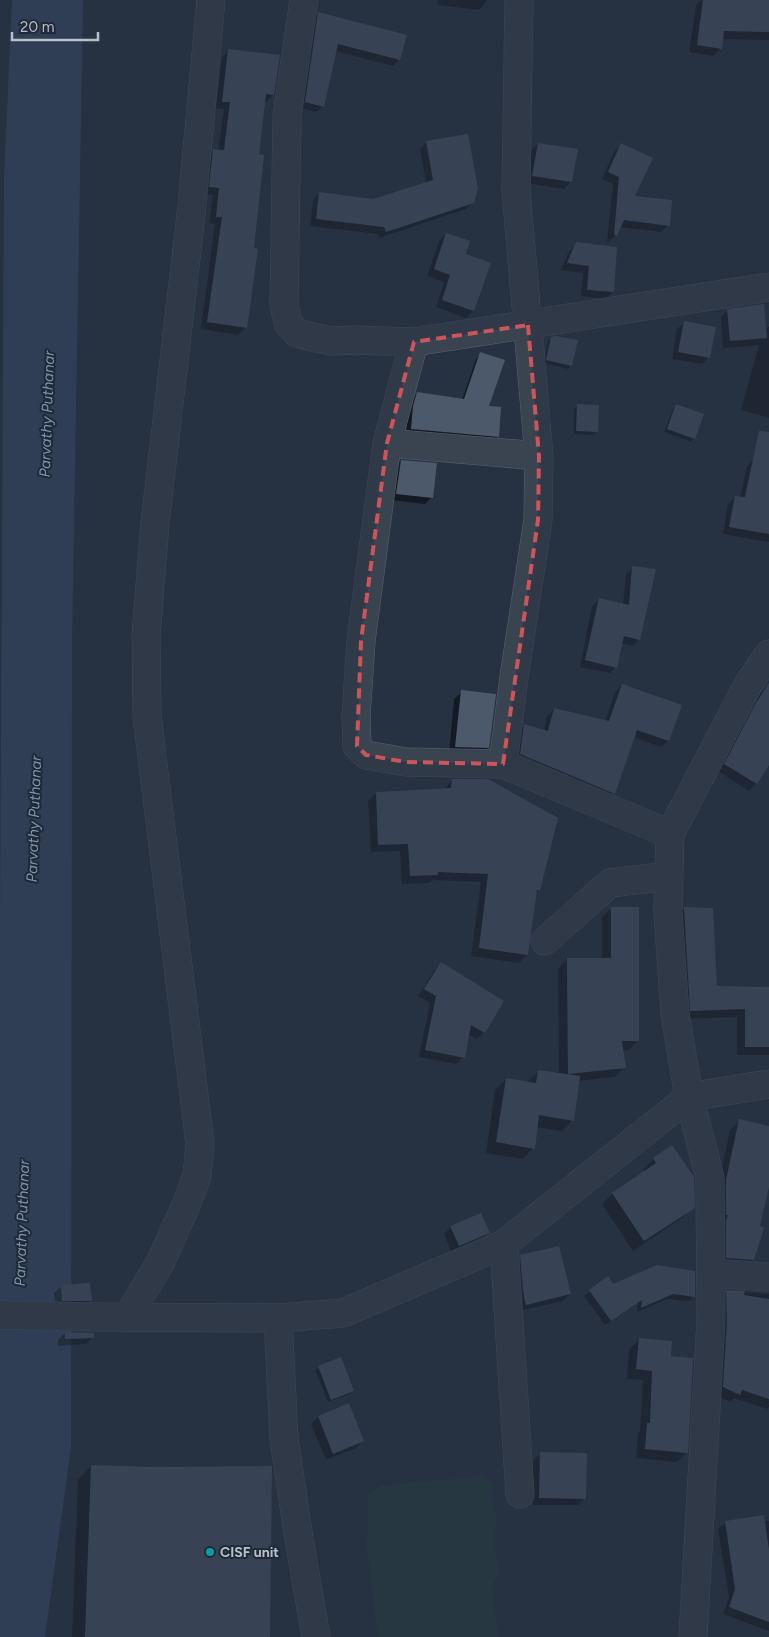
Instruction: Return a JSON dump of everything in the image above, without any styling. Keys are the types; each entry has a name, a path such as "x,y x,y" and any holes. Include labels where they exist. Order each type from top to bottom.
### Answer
{"street":[{"path":"127,1318 160,1262 198,1176 200,1144 147,716 146,636 155,523 191,215 212,0"},
{"path":"304,0 287,116 284,304 288,323 297,333 331,341 414,342 769,287"},
{"path":"503,764 538,520 539,456 516,190 519,0"},
{"path":"414,342 387,443 361,641 356,717 357,746 366,755 406,762 503,764 670,834"},
{"path":"387,443 539,456"},
{"path":"693,1637 711,1320 710,1178 690,1097 675,1014 668,912 670,834 748,685 769,654"},
{"path":"544,941 610,883 669,876"},
{"path":"2,1315 94,1318 278,1318 344,1313 504,1244 690,1097 769,1084"},
{"path":"504,1244 520,1494"},
{"path":"711,1273 769,1277"},
{"path":"278,1318 284,1439 316,1637"}],"highlighted area":[{"path":"528,325 539,456 538,520 503,764 406,762 366,755 357,746 361,641 387,443 414,342"}],"green space":[{"path":"483,1476 492,1483 492,1502 496,1516 495,1548 499,1571 492,1588 498,1637 378,1637 367,1548 368,1496 380,1486"}],"water":[{"name":"Parvathy Puthanar","path":"12,0 83,0 72,642 71,1447 45,1637 0,1637 0,928 4,179"}],"building":[{"path":"703,0 769,0 769,32 724,31 722,49 697,45"},
{"path":"318,12 407,35 400,60 338,44 324,107 305,102"},
{"path":"228,49 280,55 274,95 266,94 259,154 264,155 254,248 258,249 247,328 207,322 222,217 216,217 219,188 209,187 213,149 224,150 230,102 222,102"},
{"path":"468,134 478,188 474,203 386,232 384,227 316,219 319,192 373,199 433,180 426,141"},
{"path":"538,143 578,149 572,182 532,176"},
{"path":"621,143 653,158 635,196 672,200 670,226 624,220 617,236 614,235 619,177 608,172"},
{"path":"446,233 470,241 466,254 491,263 474,311 442,300 450,275 434,269"},
{"path":"576,242 617,247 614,292 587,290 589,266 567,263"},
{"path":"764,304 767,338 730,341 727,309"},
{"path":"684,321 716,327 710,358 678,352"},
{"path":"556,336 578,340 572,366 546,360 551,337"},
{"path":"480,352 505,360 489,406 501,407 499,437 411,429 413,406 417,392 464,399"},
{"path":"577,404 599,405 598,432 576,431"},
{"path":"676,404 704,414 695,439 667,429"},
{"path":"759,431 769,432 769,534 729,527 735,496 745,497"},
{"path":"401,460 437,463 433,498 396,494"},
{"path":"632,566 656,569 640,640 624,636 617,668 585,660 599,598 629,605"},
{"path":"769,683 769,765 757,784 724,764 756,703"},
{"path":"622,684 682,705 669,741 637,730 615,794 520,754 524,724 548,731 554,708 609,721"},
{"path":"461,690 496,694 489,748 455,747"},
{"path":"452,779 488,779 558,818 540,891 537,890 528,955 479,948 488,874 438,872 438,875 410,876 408,844 378,845 376,792 451,788"},
{"path":"611,907 639,907 639,1041 622,1041 626,1068 568,1074 567,958 611,958"},
{"path":"684,907 713,908 717,986 769,987 769,1047 745,1047 745,1009 690,1011"},
{"path":"441,962 504,1001 485,1033 471,1025 465,1058 425,1050 436,996 424,989"},
{"path":"538,1070 580,1076 574,1121 539,1115 535,1149 496,1142 506,1078 536,1083"},
{"path":"739,1119 769,1126 769,1187 760,1226 764,1228 754,1260 726,1258 726,1221 728,1215 726,1215 726,1180"},
{"path":"672,1145 694,1177 695,1208 644,1241 612,1193 656,1163 653,1158"},
{"path":"481,1213 490,1233 459,1246 450,1226"},
{"path":"559,1246 571,1294 526,1305 520,1255"},
{"path":"657,1265 695,1271 695,1297 673,1294 641,1308 642,1300 611,1321 589,1290 608,1276 613,1284"},
{"path":"90,1283 92,1301 62,1301 61,1285"},
{"path":"726,1290 745,1291 744,1295 769,1299 769,1399 742,1390 740,1395 723,1387 727,1321"},
{"path":"65,1332 94,1333 94,1338 65,1339"},
{"path":"639,1338 672,1341 671,1356 693,1358 688,1453 645,1449 647,1423 650,1423 652,1371 636,1369"},
{"path":"341,1357 354,1391 331,1400 318,1366"},
{"path":"349,1403 364,1441 333,1454 318,1416"},
{"path":"540,1452 587,1453 586,1499 539,1498"},
{"name":"CISF unit","path":"91,1465 151,1467 272,1466 270,1637 85,1637"},
{"path":"764,1515 769,1550 769,1622 729,1607 735,1589 725,1521"}],"place":[{"name":"CISF unit","path":"210,1552"}]}
